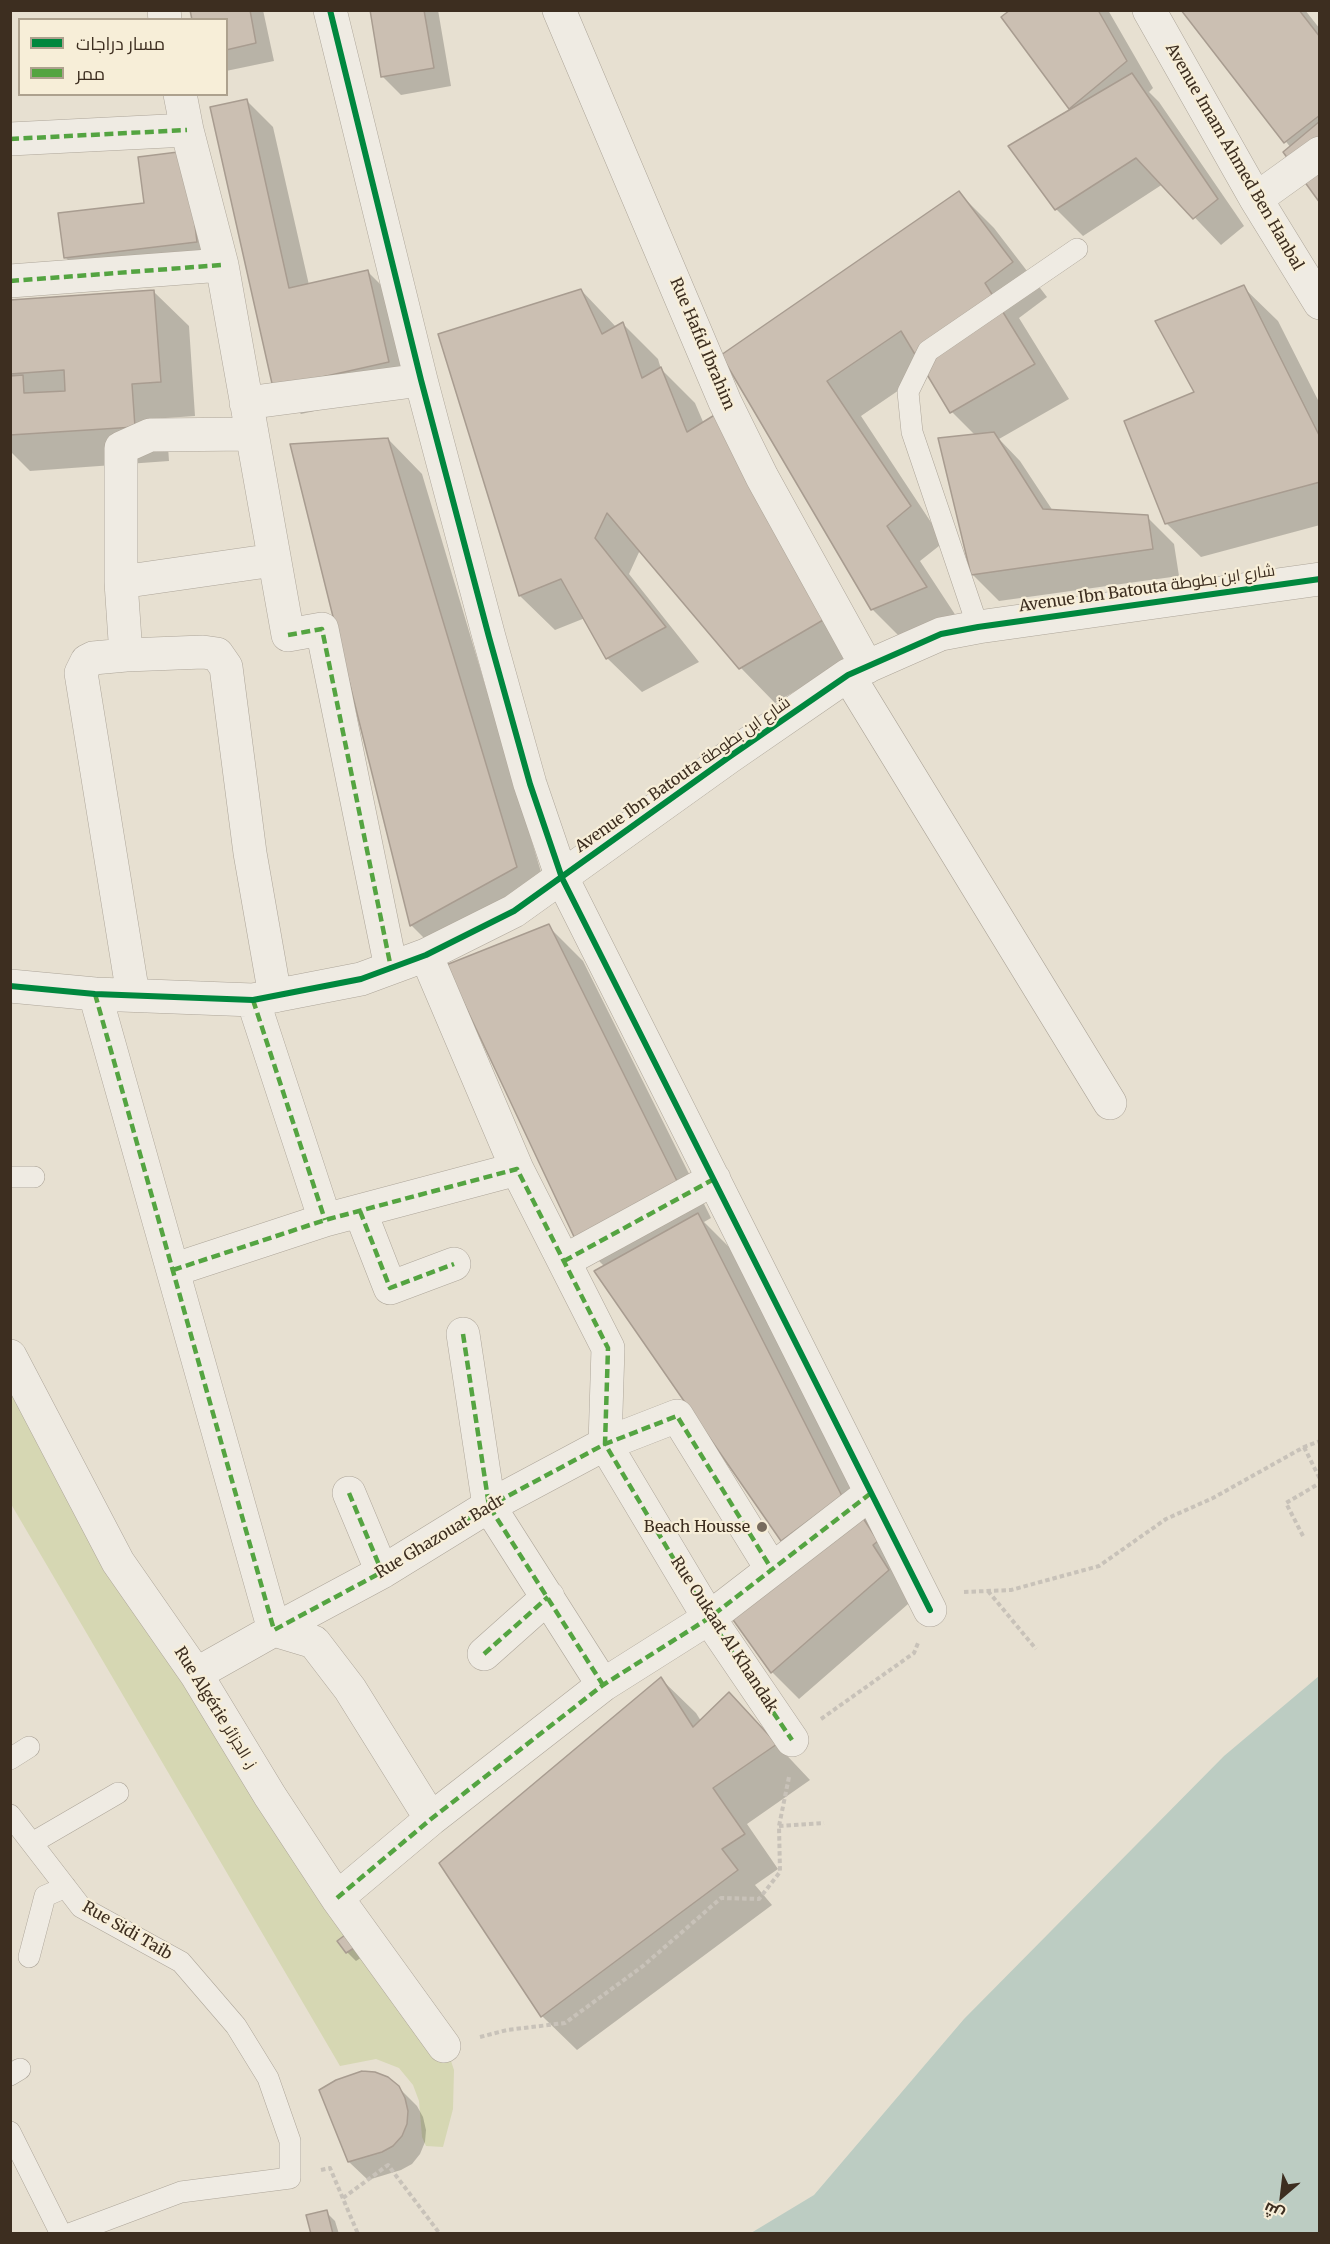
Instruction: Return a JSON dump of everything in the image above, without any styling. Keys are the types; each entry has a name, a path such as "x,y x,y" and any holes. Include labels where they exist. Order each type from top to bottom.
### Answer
{"street":[{"path":"330,10 421,380 530,784 562,878 930,1610"},
{"name":"Rue Hafid Ibrahim","path":"559,10 725,402 857,671 1110,1103"},
{"name":"Avenue Imam Ahmed Ben Hanbal","path":"1149,10 1256,200 1320,303"},
{"path":"180,96 222,266 288,635 322,629 391,968"},
{"path":"10,139 187,130"},
{"path":"1256,200 1320,153"},
{"path":"10,281 222,266"},
{"path":"126,655 121,582 121,447 150,435 249,419 421,380"},
{"path":"121,582 274,560"},
{"name":"Avenue Ibn Batouta شارع ابن بطوطة","path":"10,986 95,994 264,998 361,979 426,955 514,911 729,757 857,671 941,634 1316,577"},
{"path":"133,995 81,673 87,662 93,658 204,652 217,654 226,667 250,853 264,998 325,1220"},
{"path":"426,955 517,1169 608,1348 606,1444"},
{"path":"95,994 274,1630 314,1642 350,1689 431,1819"},
{"path":"173,1270 325,1220 517,1169"},
{"path":"564,1261 714,1179"},
{"path":"360,1211 390,1288 453,1264"},
{"path":"463,1334 489,1506 603,1685"},
{"name":"Rue Algérie ز. الجزائر","path":"10,1356 118,1562 196,1674 270,1796 337,1898 444,2046"},
{"name":"Rue Ghazouat Badr","path":"196,1674 382,1572 489,1506 606,1444 677,1416 771,1568"},
{"name":"Rue Oukaat Al Khandak","path":"606,1444 709,1618 792,1740"},
{"path":"349,1493 382,1572"},
{"path":"337,1898 431,1819 603,1685 709,1618 871,1493"},
{"path":"484,1654 548,1598"}],"lane":[{"path":"978,627 912,432 908,392 928,351 1077,249"},
{"path":"10,1178 34,1177"},
{"path":"10,1759 29,1748"},
{"path":"32,1843 118,1793"},
{"name":"Rue Sidi Taib","path":"10,1815 81,1907 181,1962 236,2026 268,2078 290,2141 290,2178 181,2192 69,2234"},
{"path":"29,1957 45,1896 66,1887"},
{"path":"10,2132 61,2234"}],"path":[{"path":"444,2046 507,2030 565,2023 643,1966 721,1898 759,1899 780,1872 779,1826 793,1759 792,1740 914,1653 930,1610 964,1592 1011,1590 1099,1566 1166,1519 1213,1498 1304,1446 1320,1441"},
{"path":"1303,1536 1286,1503 1320,1481 1304,1446"},
{"path":"988,1590 1036,1648"},
{"path":"779,1826 824,1823"},
{"path":"358,2234 343,2198 388,2165 440,2234"}],"green space":[{"path":"10,1380 345,1935 338,1941 354,1948 422,2043 451,2061 454,2070 453,2109 443,2147 426,2146 422,2137 419,2101 413,2085 399,2068 376,2059 340,2066 11,1504"}],"shaded area":[{"path":"1319,1676 1319,2233 751,2233 814,2195 964,2019 1224,1756"}],"building":[{"path":"190,10 250,10 256,43 228,50 228,18 192,18"},
{"path":"370,10 424,10 434,68 381,77"},
{"path":"1010,10 1098,10 1127,61 1069,109 1001,17"},
{"path":"1181,10 1299,10 1320,37 1320,115 1284,143"},
{"path":"1132,73 1218,199 1193,219 1136,158 1055,210 1008,146"},
{"path":"247,99 289,288 368,270 389,362 273,388 210,107"},
{"path":"1320,121 1320,203 1283,152"},
{"path":"186,151 197,242 64,258 58,213 144,203 138,157"},
{"path":"959,191 1013,262 985,283 1035,364 950,413 901,331 827,381 911,506 887,526 927,587 871,610 721,355"},
{"path":"1244,285 1320,437 1320,482 1165,524 1124,421 1194,392 1155,321"},
{"path":"581,289 602,334 623,322 642,378 661,367 687,432 721,411 830,616 739,669 607,513 595,538 666,627 606,659 561,579 519,596 438,334"},
{"path":"154,290 161,382 132,384 135,427 10,435 10,376 23,375 24,393 65,391 64,370 10,374 10,300"},
{"path":"994,432 1043,509 1148,515 1153,549 971,575 938,438"},
{"path":"388,438 517,867 410,926 290,444"},
{"path":"549,924 678,1183 576,1241 446,965"},
{"path":"698,1213 842,1496 781,1541 594,1271"},
{"path":"861,1515 878,1541 873,1545 889,1570 771,1673 731,1617"},
{"path":"661,1677 693,1727 729,1692 777,1744 713,1788 745,1834 722,1849 738,1870 541,2017 439,1863"},
{"path":"345,1935 354,1948 346,1953 337,1941"},
{"path":"362,2071 375,2072 388,2077 399,2086 408,2111 407,2124 402,2136 393,2146 382,2152 348,2162 319,2090 336,2080"},
{"path":"327,2210 333,2234 311,2234 306,2215"}],"marked path":[{"path":"10,139 187,130"},
{"path":"10,281 222,265"},
{"path":"288,635 322,629 391,968"},
{"path":"95,994 274,1630 382,1572 489,1506 605,1444 677,1416 771,1568"},
{"path":"253,1000 325,1220"},
{"path":"173,1270 325,1220 517,1169 608,1348 605,1444 709,1618 792,1740"},
{"path":"564,1261 714,1179"},
{"path":"360,1211 390,1288 454,1264"},
{"path":"463,1334 489,1506 603,1685"},
{"path":"349,1493 382,1572"},
{"path":"337,1898 431,1819 603,1685 709,1618 871,1493"},
{"path":"484,1654 548,1597"}],"cycle path":[{"path":"330,10 421,380 489,637 530,784 562,878 930,1610"},
{"path":"10,986 95,994 253,1000 361,979 426,955 514,911 848,675 941,634 1320,579"}],"place":[{"name":"Beach Housse","path":"762,1527"}]}
